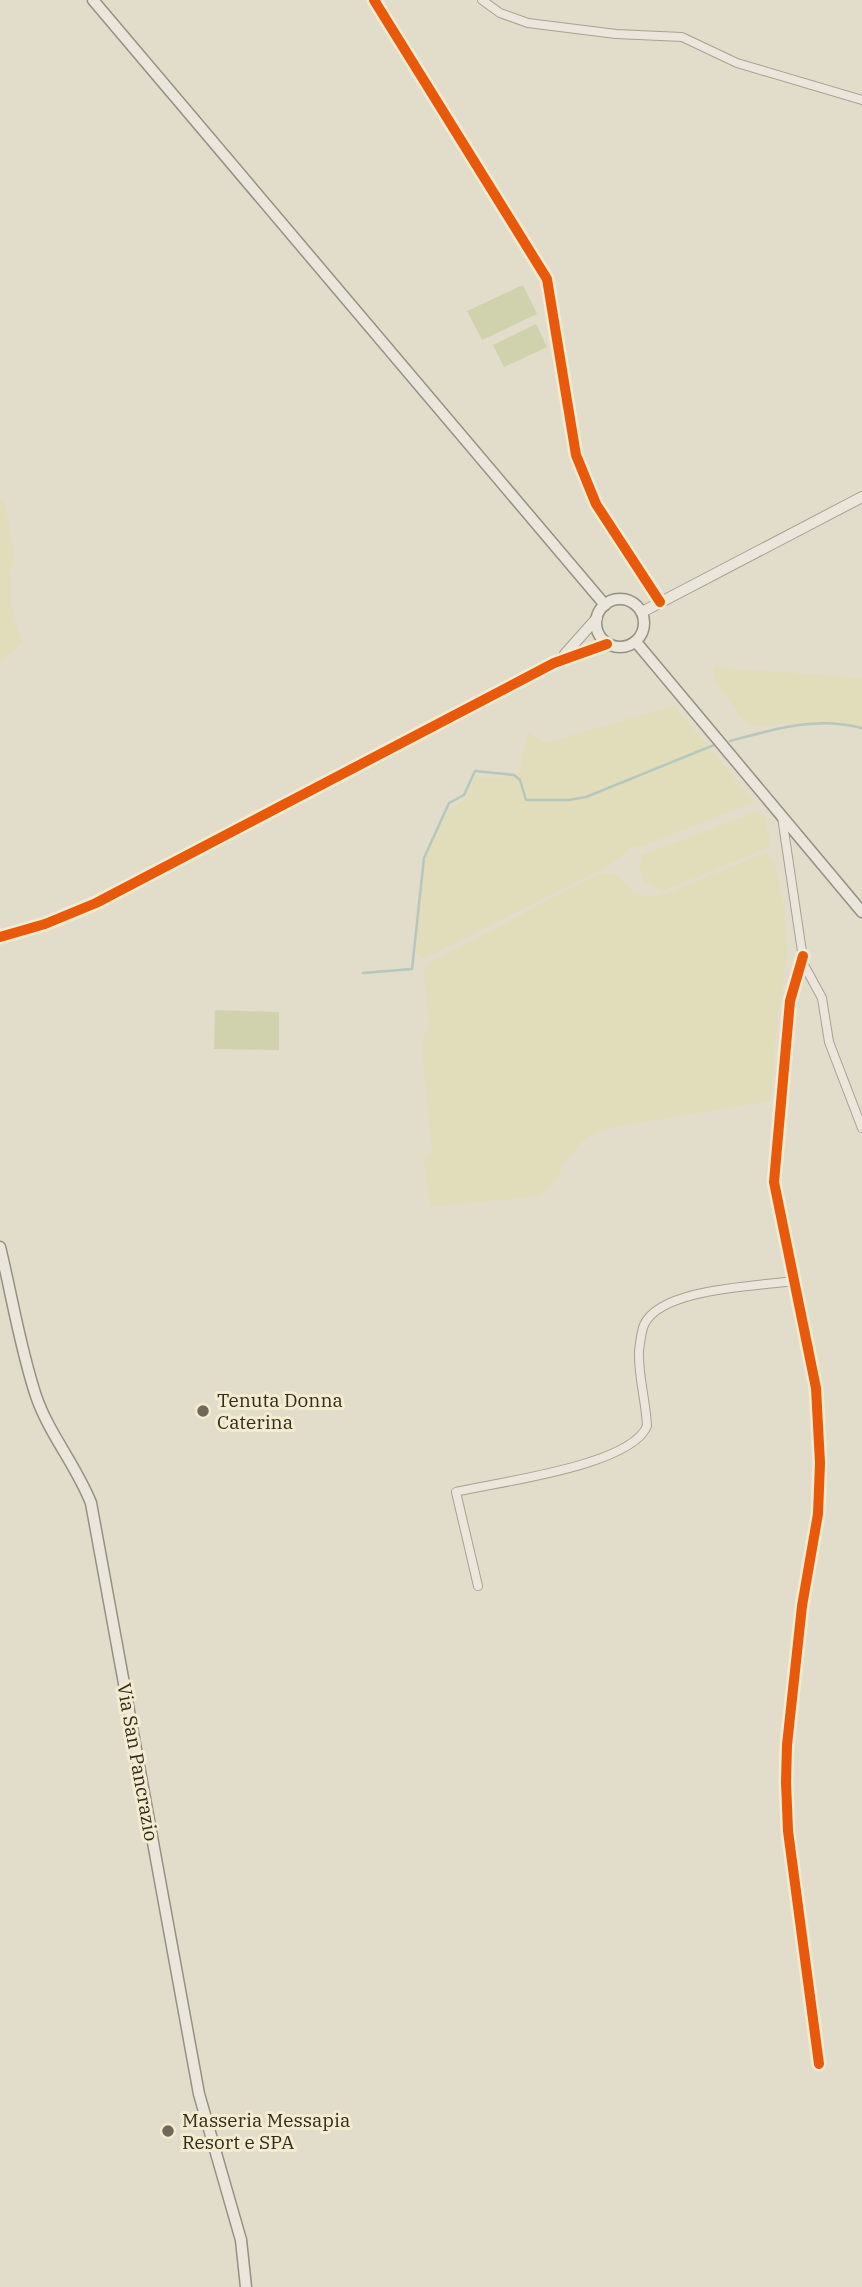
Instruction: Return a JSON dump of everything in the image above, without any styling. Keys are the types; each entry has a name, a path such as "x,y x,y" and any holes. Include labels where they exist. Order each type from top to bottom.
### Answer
{"main road":[{"path":"93,0 605,605"},
{"path":"625,600 642,612 645,624 636,642 622,648 607,644 598,633 597,618 605,605 625,600"},
{"path":"636,642 862,912"},
{"name":"Via San Pancrazio","path":"0,1248 36,1396 52,1431 80,1475 91,1503 199,2094 241,2240 246,2287"}],"street":[{"path":"374,0 547,279 576,455 596,504 660,602"},
{"path":"482,0 500,13 528,23 616,34 682,37 737,63 862,100"},
{"path":"642,612 862,497"},
{"path":"554,663 589,630 597,618"},
{"path":"2,938 96,903 554,663 607,644"},
{"path":"782,817 803,956 822,998 830,1042 862,1128"},
{"path":"803,956 788,1014 774,1182 816,1388 820,1463 818,1514 802,1606 787,1745 786,1782 788,1831 819,2064"},
{"path":"478,1586 456,1493 579,1467 635,1440 644,1434 648,1426 639,1353 644,1325 652,1315 673,1301 699,1294 794,1281"}],"shaded area":[{"path":"4,498 15,559 10,570 11,606 22,643 0,662 0,499"},
{"path":"713,667 862,678 862,729 820,723 754,726 743,720 715,681"},
{"path":"674,706 754,802 640,847 631,847 609,866 422,959 416,953 415,915 428,849 448,811 467,797 474,777 518,777 528,732 545,743"},
{"path":"758,811 765,818 771,846 663,891 645,883 640,868 642,855"},
{"path":"762,854 768,854 774,861 785,913 787,958 778,1013 770,1101 603,1129 581,1142 548,1189 540,1196 430,1207 424,1160 432,1149 422,1052 429,1025 424,977 426,965 598,874 615,873 634,892 645,896 665,894"}],"green space":[{"path":"523,285 537,314 482,340 467,311"},
{"path":"536,324 547,347 504,367 493,345"},
{"path":"215,1010 279,1012 279,1050 214,1049"}],"waterway":[{"path":"730,741 779,728 812,724 828,723 862,728"},
{"path":"363,973 412,969 424,858 449,803 464,795 475,771 514,775 520,780 526,800 569,800 586,797 714,745"}],"cycle path":[{"path":"374,0 547,279 576,455 596,504 660,602"},
{"path":"0,937 45,924 96,903 554,663 607,644"},
{"path":"803,956 790,1001 774,1182 816,1388 820,1463 818,1514 802,1606 787,1745 786,1782 788,1831 819,2064"}],"place":[{"name":"Tenuta Donna Caterina","path":"203,1411"},
{"name":"Masseria Messapia Resort e SPA","path":"168,2131"}]}
